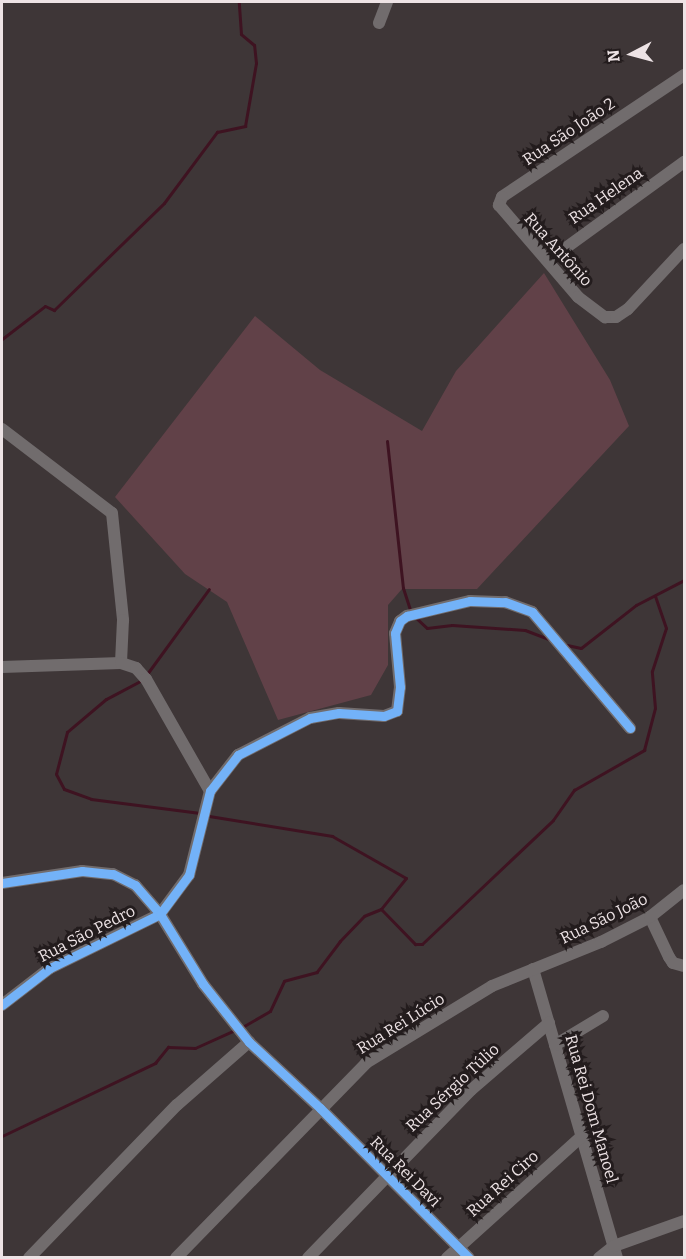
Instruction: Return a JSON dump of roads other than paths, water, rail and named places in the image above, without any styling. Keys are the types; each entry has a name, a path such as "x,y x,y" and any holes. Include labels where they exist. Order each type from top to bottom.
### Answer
{"street":[{"path":"378,22 387,2"},
{"name":"Rua São João 2","path":"502,197 684,75"},
{"name":"Rua Helena","path":"549,260 684,162"},
{"name":"Rua Antônio","path":"502,197 501,212 549,260 578,297 609,318 628,309 684,249"},
{"path":"2,429 112,513 123,620 121,663"},
{"path":"160,914 193,866 210,791 238,755 300,723 325,715 394,714 401,698 396,626 407,616 457,603 505,602 532,612 630,728"},
{"path":"2,667 121,663 136,668 146,680 210,791"},
{"name":"Rua Rei Davi","path":"2,883 82,871 113,874 135,885 160,914 203,984 249,1042 321,1108 469,1257"},
{"name":"Rua São João","path":"533,969 650,917 684,890"},
{"name":"Rua São Pedro","path":"2,1005 50,968 160,914"},
{"path":"650,917 673,963 684,966"},
{"name":"Rua Rei Dom Manoel","path":"533,969 616,1252"},
{"name":"Rua Rei Lúcio","path":"176,1257 321,1108 376,1057 492,986 533,969"},
{"path":"555,1045 603,1017"},
{"name":"Rua Sérgio Túlio","path":"308,1257 471,1090 549,1023"},
{"path":"28,1257 177,1105 249,1042"},
{"name":"Rua Rei Ciro","path":"447,1257 582,1136"},
{"path":"599,1257 616,1252 684,1221"}],"waterway":[{"path":"2,339 45,306 54,310 164,203 217,132 245,126 256,63 254,45 241,34 239,2"},
{"path":"387,441 403,588 411,612"},
{"path":"567,645 581,648 636,605 684,580"},
{"path":"147,674 209,589"},
{"path":"381,909 415,944 422,944 553,820 574,790 644,750 655,708 652,671 666,628 655,596"},
{"path":"415,617 427,628 452,625 525,630 549,639"},
{"path":"144,679 106,699 67,732 56,774 64,789 91,799 200,813"},
{"path":"209,816 332,836 406,878 381,909 364,916 340,941 317,972 284,981 270,1011 241,1028"},
{"path":"2,1136 155,1063 168,1047 195,1048 235,1030"}]}
